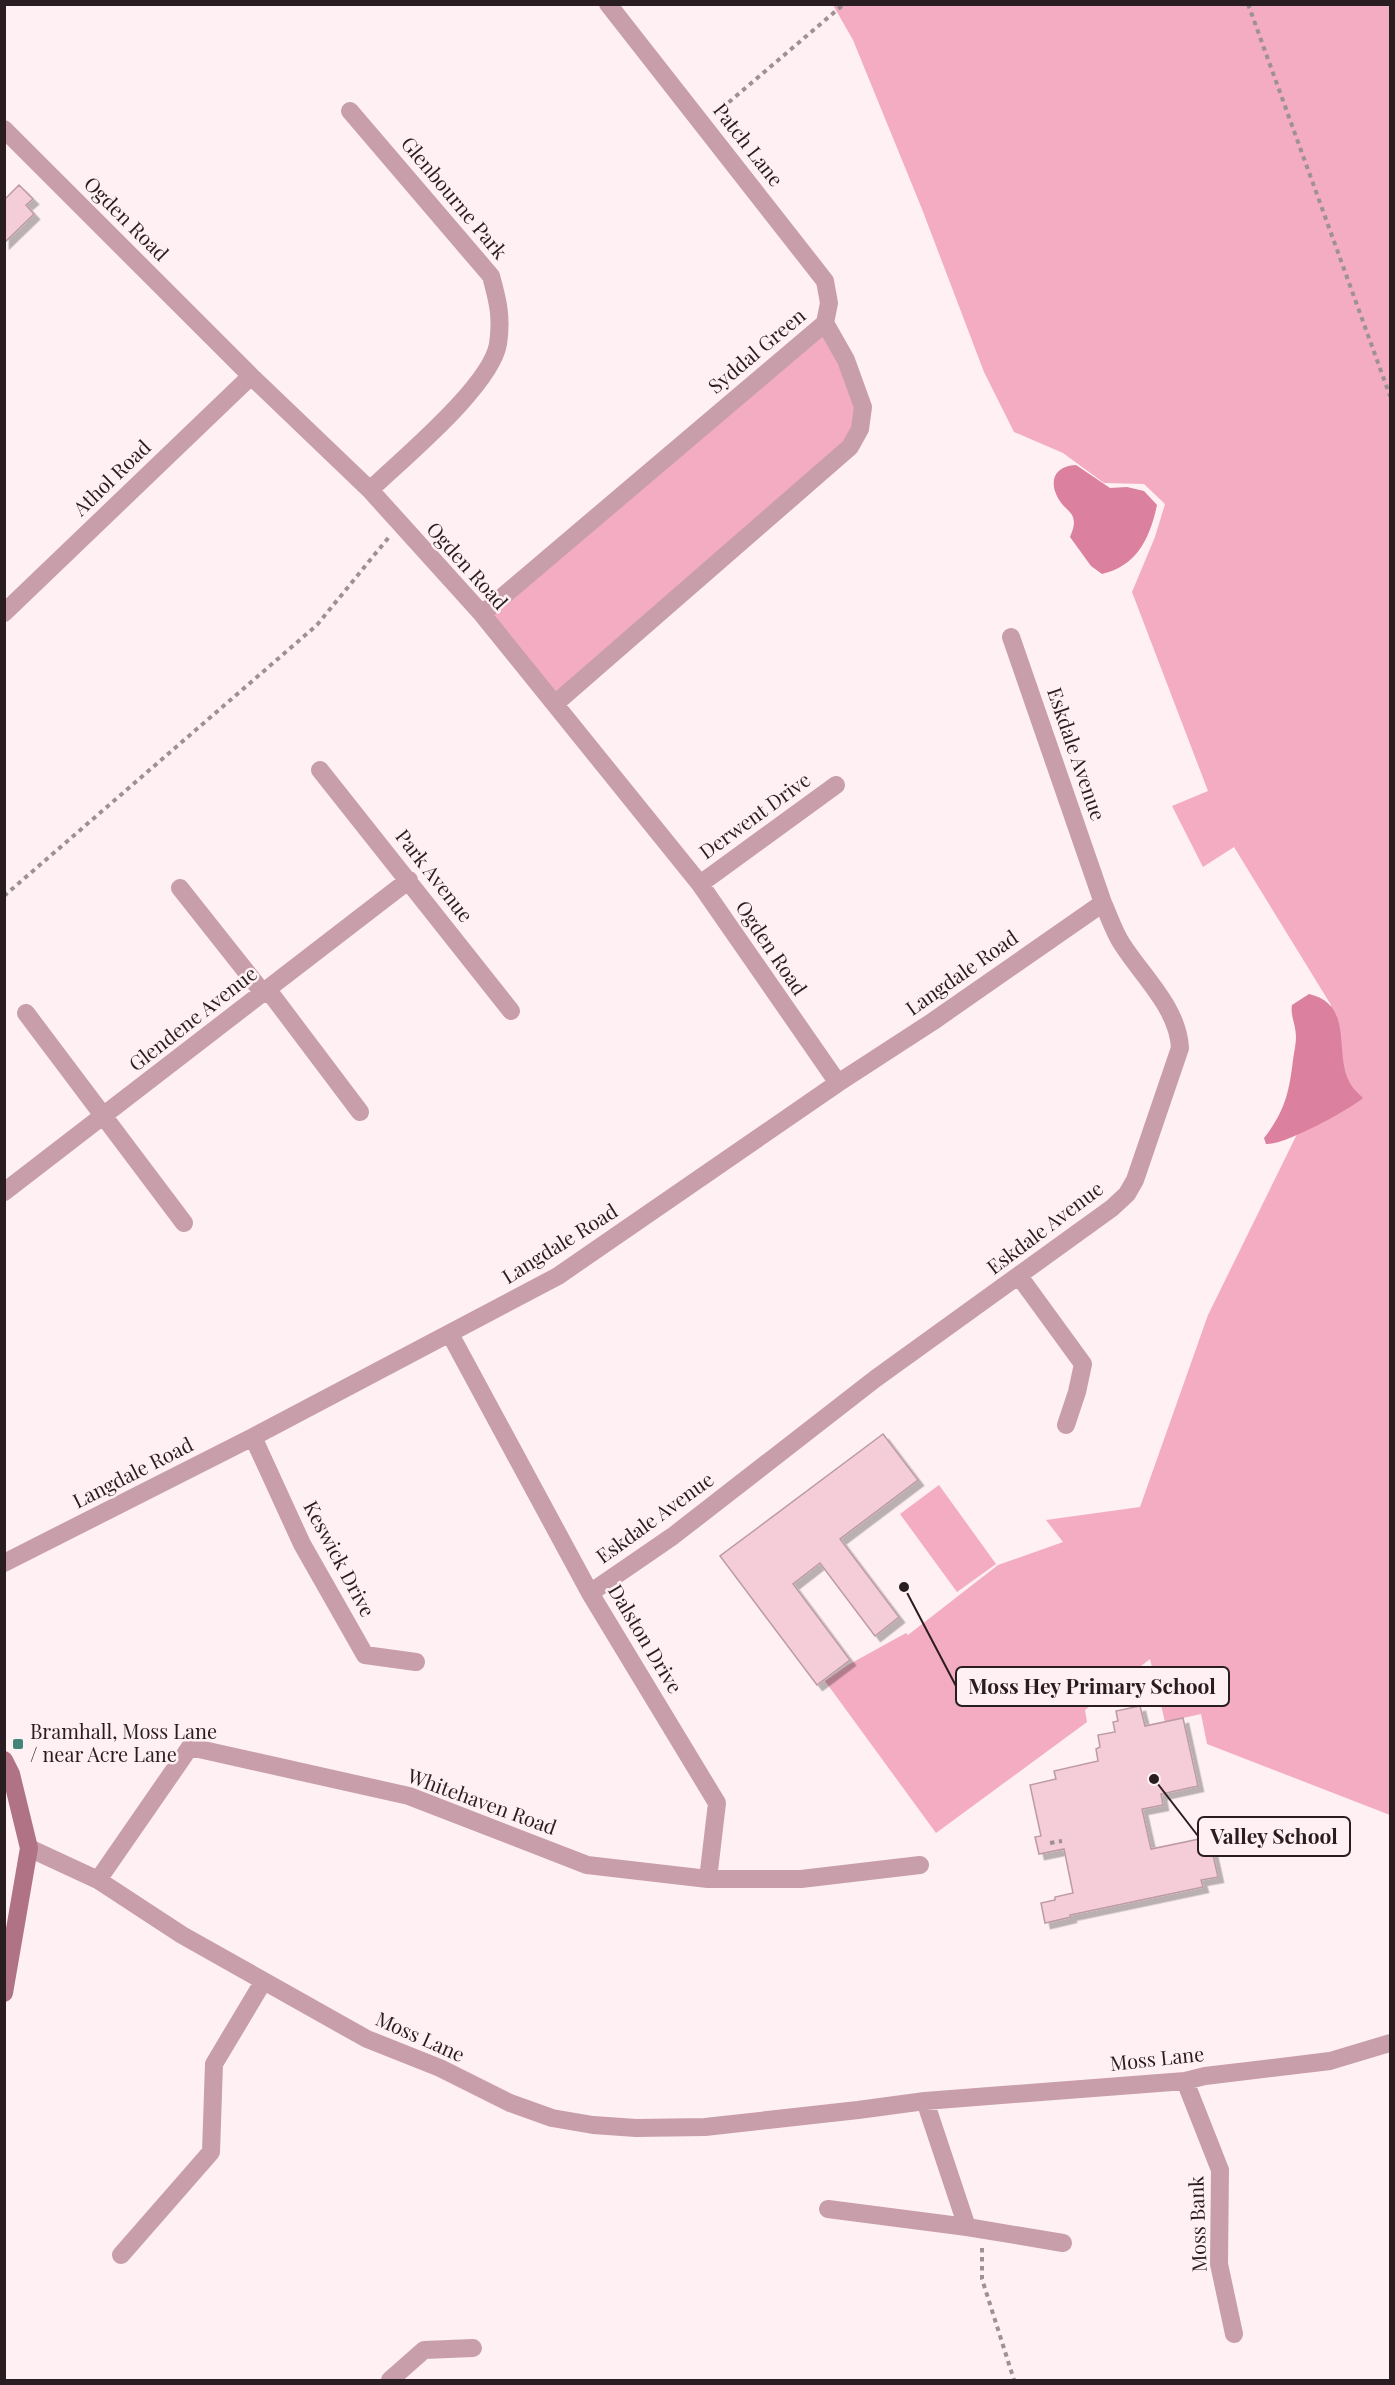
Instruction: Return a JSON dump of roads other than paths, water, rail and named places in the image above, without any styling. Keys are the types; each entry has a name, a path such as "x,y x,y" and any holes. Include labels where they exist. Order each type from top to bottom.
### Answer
{"main road":[{"path":"4,1993 29,1848 6,1770"}],"street":[{"name":"Patch Lane","path":"608,4 825,281 829,303 825,323"},
{"name":"Glenbourne Park","path":"350,111 491,276 501,311 498,346 481,379 464,401 370,490"},
{"name":"Ogden Road","path":"4,129 251,376 370,490 482,615 556,703 700,884 838,1083"},
{"name":"Syddal Green","path":"482,615 825,323 846,360 863,407 860,429 850,447 556,703"},
{"name":"Athol Road","path":"4,613 251,376"},
{"name":"Eskdale Avenue","path":"590,1593 673,1536 875,1379 1112,1208 1127,1194 1135,1180 1180,1048 1177,1026 1154,988 1122,944 1103,903 1011,637"},
{"name":"Park Avenue","path":"320,770 511,1011"},
{"name":"Derwent Drive","path":"700,884 836,785"},
{"name":"Glendene Avenue","path":"4,1192 409,880"},
{"path":"180,888 266,992 360,1112"},
{"name":"Langdale Road","path":"4,1563 253,1437 558,1276 1103,903"},
{"path":"26,1013 184,1223"},
{"path":"1019,1276 1083,1364 1066,1425"},
{"name":"Dalston Drive","path":"450,1334 590,1593 717,1803 708,1879"},
{"name":"Keswick Drive","path":"253,1437 302,1544 365,1655 416,1662"},
{"name":"Whitehaven Road","path":"98,1880 190,1747 409,1796 587,1865 708,1879 801,1879 920,1864"},
{"name":"Moss Lane","path":"29,1848 98,1880 182,1935 367,2039 440,2068 510,2103 552,2118 636,2128 705,2127 925,2101 1185,2081 1205,2076 1330,2061 1390,2043"},
{"path":"121,2255 211,2152 214,2064 263,1982"},
{"name":"Moss Bank","path":"1185,2081 1220,2170 1219,2264 1234,2334"},
{"path":"925,2101 975,2228"},
{"path":"828,2210 975,2228 1063,2243"},
{"path":"390,2380 424,2350 473,2348"}],"place":[{"name":"Moss Hey Primary School","path":"904,1587"},
{"name":"Bramhall, Moss Lane / near Acre Lane","path":"18,1744"},
{"name":"Valley School","path":"1154,1779"}]}
